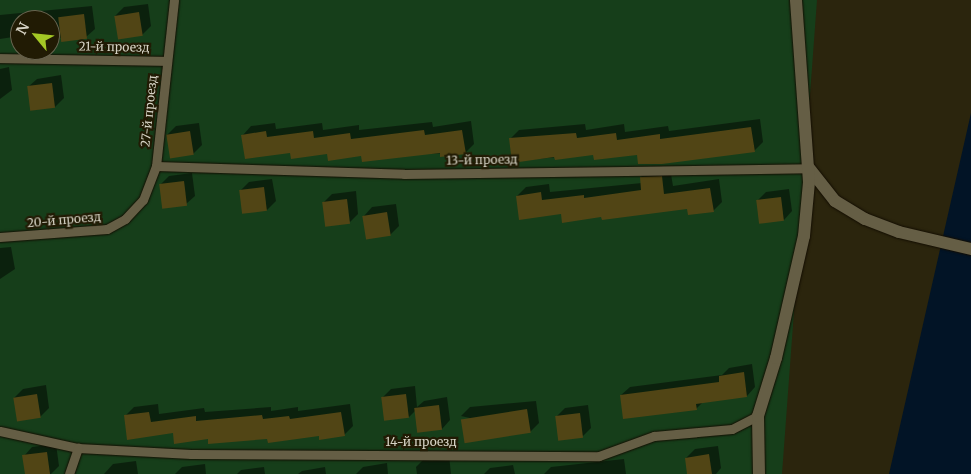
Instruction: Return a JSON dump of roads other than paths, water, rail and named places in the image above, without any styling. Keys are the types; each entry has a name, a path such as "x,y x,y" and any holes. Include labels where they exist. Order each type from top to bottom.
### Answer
{"street":[{"path":"759,474 758,416 776,358 804,236 809,168 796,0"},
{"path":"809,168 836,201 864,219 932,240 971,249"}],"lane":[{"name":"27-й проезд","path":"156,166 174,0"},
{"name":"21-й проезд","path":"0,58 167,61"},
{"name":"13-й проезд","path":"156,166 404,174 809,168"},
{"name":"20-й проезд","path":"0,237 107,229 125,219 143,200 156,166"},
{"name":"14-й проезд","path":"0,431 78,448 191,454 599,456 654,436 732,429 758,416"},
{"path":"69,474 78,448"}],"water":[{"path":"971,113 971,474 889,474"}]}
